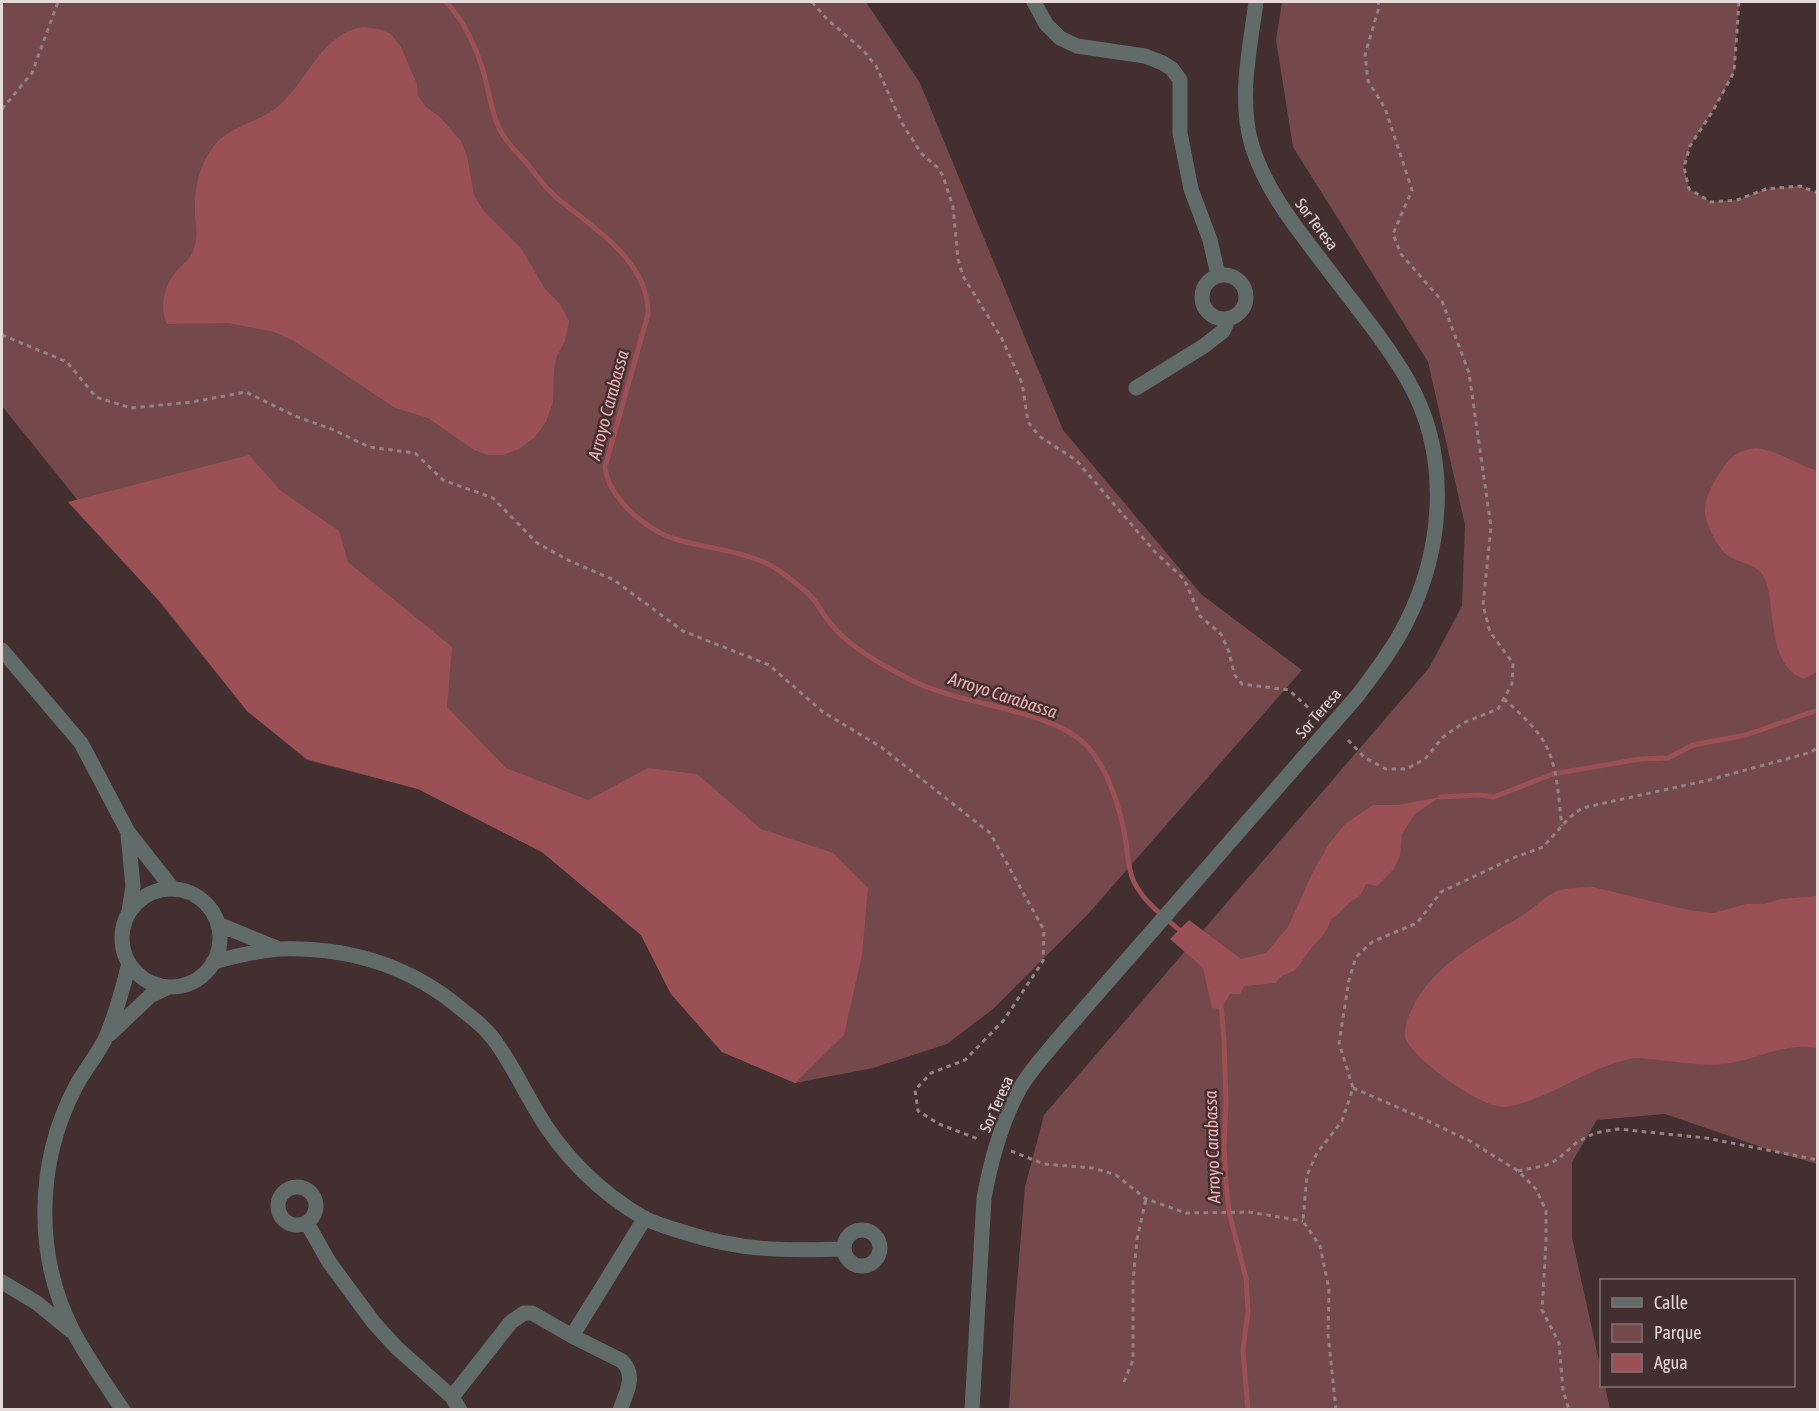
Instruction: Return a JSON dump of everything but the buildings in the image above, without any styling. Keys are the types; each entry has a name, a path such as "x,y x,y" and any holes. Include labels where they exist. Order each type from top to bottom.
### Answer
{"street":[{"path":"1034,2 1046,24 1060,38 1077,46 1154,59 1172,69 1180,80 1180,133 1191,189 1210,240 1218,275"},
{"name":"Sor Teresa","path":"972,1410 984,1198 990,1166 1021,1087 1035,1067 1132,953 1358,695 1387,655 1405,623 1420,591 1436,532 1436,478 1433,452 1421,407 1408,379 1386,346 1277,201 1259,166 1251,144 1245,103 1256,2"},
{"path":"1227,274 1235,278 1242,283 1246,291 1246,300 1238,315 1221,319 1206,310 1202,302 1205,286 1210,279 1218,275 1227,274"},
{"path":"1136,388 1204,346 1223,331 1230,318"},
{"path":"2,650 81,743 128,832 172,888"},
{"path":"128,832 132,886 129,911 122,937 123,951 139,975 153,983 169,987"},
{"path":"106,1038 150,996 169,987 194,981 205,973 218,950 220,937 212,910 201,899 187,891 172,888 155,891 141,899 129,911"},
{"path":"218,924 279,950"},
{"path":"213,962 279,950 332,951 380,962 418,979 449,999 477,1022 495,1041 536,1112 570,1158 593,1181 645,1218 709,1241 744,1248 782,1251 844,1249"},
{"path":"123,1410 74,1332 61,1301 47,1247 44,1219 47,1167 57,1130 75,1088 106,1038 129,963"},
{"path":"572,1336 645,1218"},
{"path":"307,1222 329,1262 374,1323 397,1348 456,1403 511,1322 524,1313 532,1313 628,1366 630,1382 620,1410"},
{"path":"2,1282 37,1303 74,1332"}],"path":[{"path":"2,109 32,73 58,2"},
{"path":"812,2 827,19 864,51 876,66 902,123 921,153 938,168 943,176 953,207 958,259 963,276 1002,339 1022,383 1028,422 1039,436 1076,460 1156,553 1184,579 1200,616 1221,634 1229,652 1234,674 1242,684 1289,690 1315,714"},
{"path":"1739,2 1734,72 1714,110 1690,146 1684,167 1689,189 1711,202 1737,200 1766,189 1800,186 1818,193"},
{"path":"2,335 67,362 96,397 131,408 192,402 246,392 295,416 334,430 369,447 415,453 443,480 493,498 537,543 568,560 614,580 683,631 769,665 823,712 881,747 990,833 1044,930 1043,960 1004,1020 973,1052 965,1059 931,1073 915,1090 918,1111 939,1124 978,1140"},
{"path":"1504,699 1540,736 1552,762 1562,826"},
{"path":"1336,1410 1328,1334 1329,1289 1320,1246 1303,1221 1307,1175 1317,1153 1342,1121 1353,1088 1339,1043 1349,980 1356,957 1372,942 1417,923 1442,892 1513,858 1543,847 1582,808 1709,780 1808,753 1818,748"},
{"path":"1353,1088 1470,1142 1518,1171 1536,1189 1546,1211 1542,1310 1558,1343 1563,1390 1569,1410"},
{"path":"1518,1171 1547,1165 1558,1159 1577,1142 1595,1133 1618,1129 1706,1138 1818,1160"},
{"path":"1011,1151 1044,1164 1093,1168 1116,1175 1146,1199 1186,1213 1249,1212 1303,1221"},
{"path":"1124,1382 1133,1360 1133,1282 1137,1239 1146,1199"}],"green space":[{"path":"2,2 866,2 920,83 1063,430 1201,594 1302,670 1089,913 993,1009 947,1044 873,1068 795,1083 722,1052 671,994 641,935 542,852 418,789 307,760 247,711 2,406"},
{"path":"1282,2 1739,2 1734,72 1690,146 1684,167 1689,189 1711,202 1737,200 1766,189 1800,186 1817,193 1817,1164 1665,1114 1597,1120 1572,1162 1572,1238 1600,1365 1600,1387 1605,1387 1610,1409 1009,1410 1025,1187 1044,1115 1429,668 1462,606 1465,525 1428,362 1293,147 1276,40"}],"water":[{"path":"363,27 379,29 391,34 401,47 417,84 418,96 426,107 439,116 461,141 467,156 474,195 483,210 521,248 545,289 560,304 569,321 565,341 554,368 553,402 546,422 535,437 519,449 503,455 488,455 474,450 428,418 395,408 292,340 274,332 229,323 167,324 163,312 168,284 191,256 195,244 196,190 202,166 211,150 218,141 235,129 264,116 282,103 327,47 349,31"},
{"path":"1757,448 1817,471 1817,672 1804,679 1792,672 1778,650 1769,594 1763,576 1754,567 1731,558 1722,550 1715,540 1705,514 1709,493 1726,463 1737,454"},
{"path":"249,455 281,491 339,531 348,562 452,647 447,707 506,768 588,800 648,768 697,774 761,829 833,853 868,888 862,955 844,1035 795,1083 722,1052 671,994 641,935 542,852 418,789 307,759 247,711 164,606 68,502"},
{"path":"1440,797 1415,814 1402,834 1400,856 1394,869 1377,886 1366,884 1359,896 1331,919 1324,934 1297,968 1282,976 1276,983 1244,986 1240,994 1230,994 1221,1009 1212,1008 1203,968 1170,939 1189,920 1241,959 1266,953 1288,927 1313,872 1329,844 1345,824 1373,805 1398,805"},
{"path":"1593,887 1688,910 1714,913 1746,904 1765,904 1780,899 1817,896 1817,1048 1795,1047 1742,1061 1719,1064 1634,1058 1601,1068 1539,1097 1507,1107 1493,1105 1469,1094 1417,1055 1405,1037 1407,1020 1420,994 1445,967 1459,955 1523,915 1552,893 1566,889"}],"waterway":[{"name":"Arroyo Carabassa","path":"446,2 459,17 474,45 494,115 507,141 551,193 601,233 629,261 646,295 648,314 605,467 610,484 620,499 639,519 664,535 747,556 772,566 808,594 832,626 847,640 874,659 911,680 931,689 1029,716 1072,734 1088,747 1108,779 1121,817 1129,867 1134,882 1150,904 1184,934"},
{"path":"1440,797 1480,795 1494,797 1553,774 1640,759 1668,758 1693,745 1746,735 1818,710"},
{"name":"Arroyo Carabassa","path":"1221,1004 1226,1102 1224,1146 1226,1183 1229,1212 1246,1278 1248,1311 1243,1350 1248,1410"}]}
